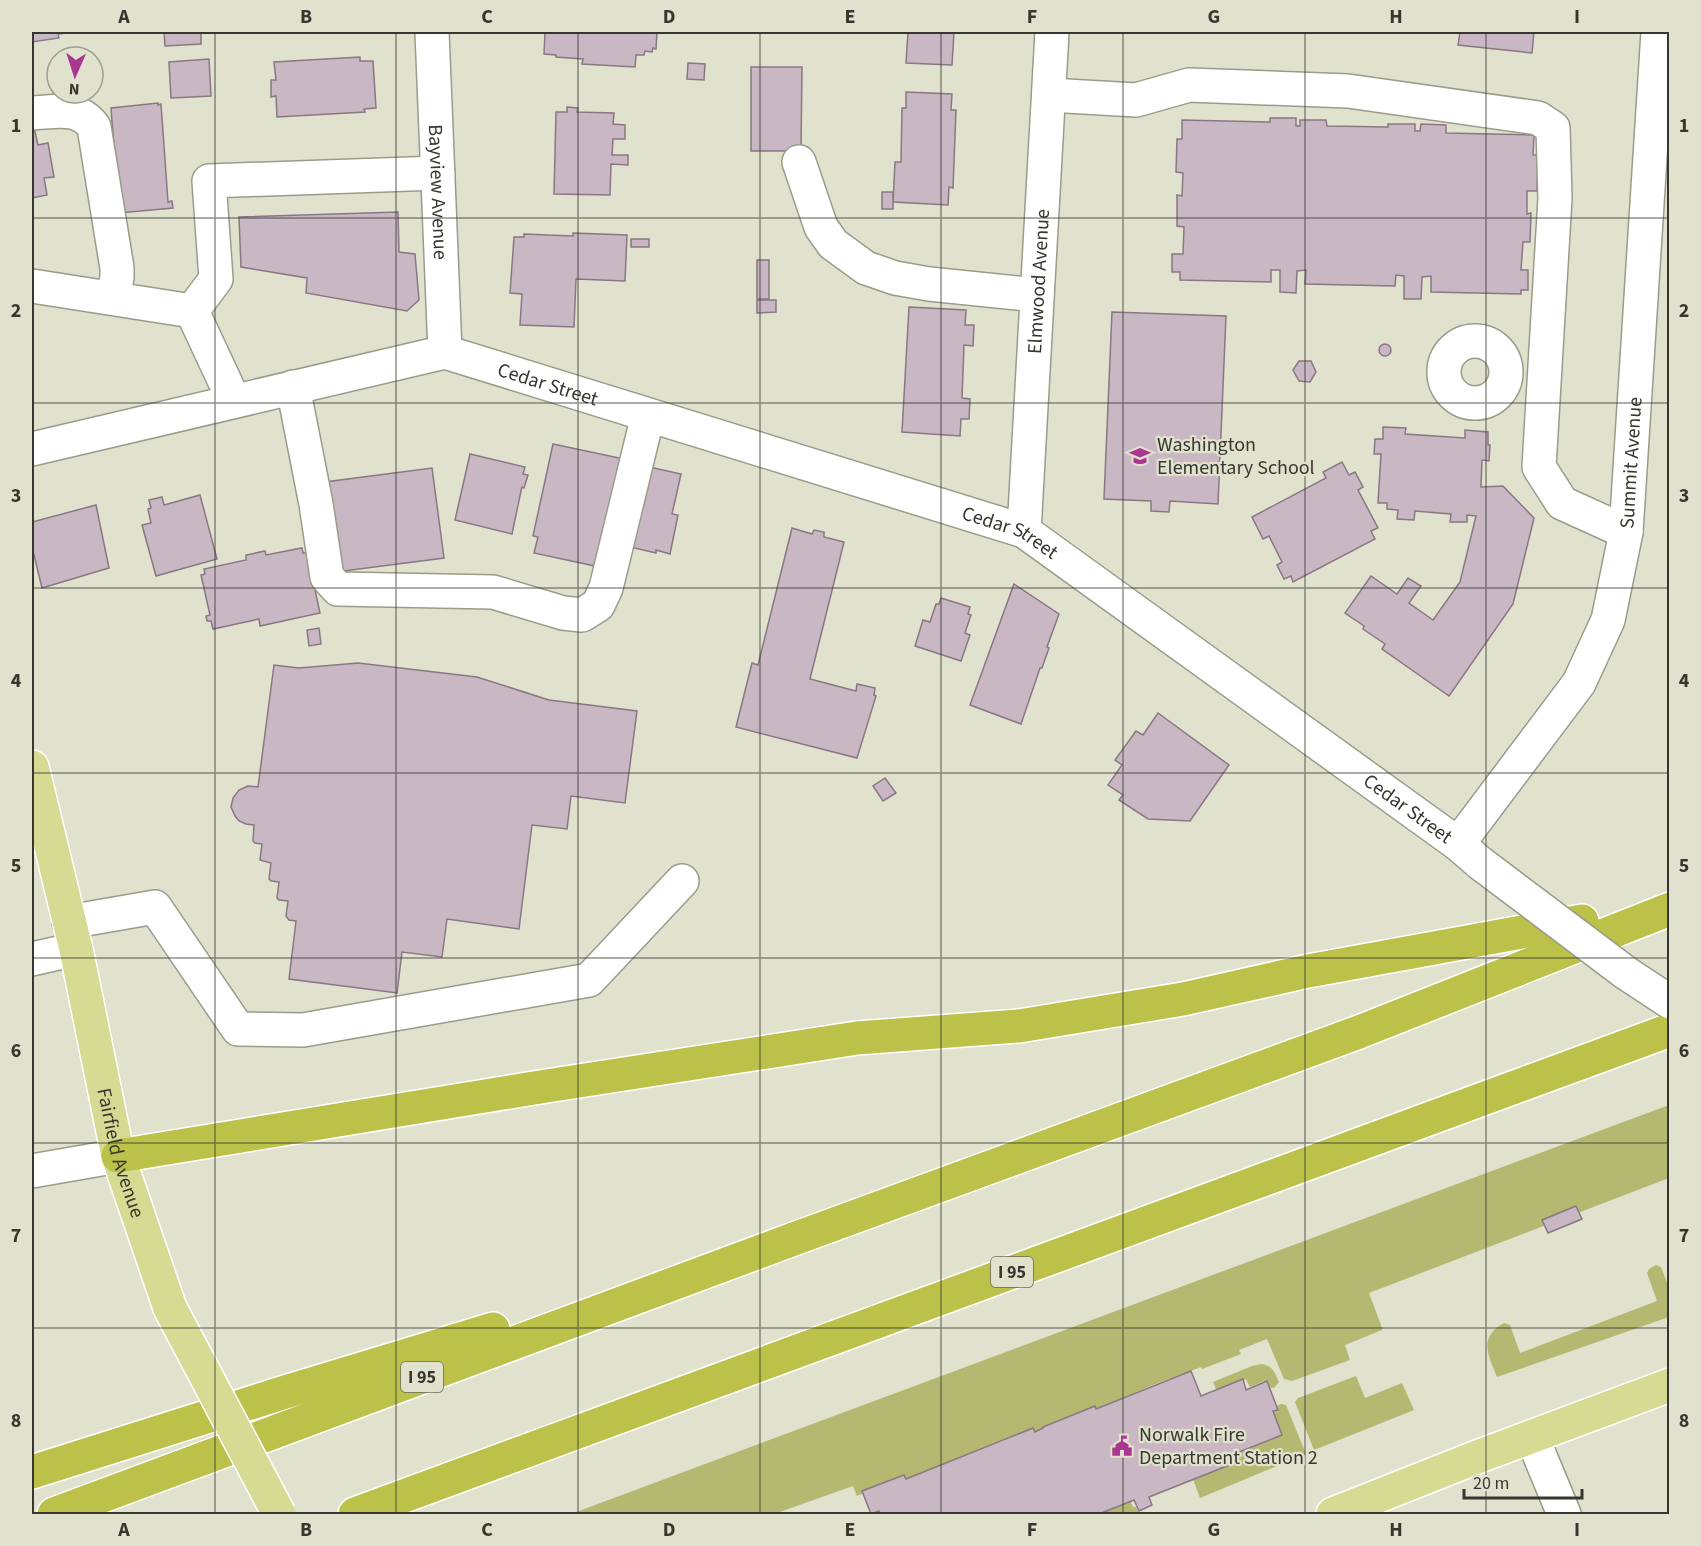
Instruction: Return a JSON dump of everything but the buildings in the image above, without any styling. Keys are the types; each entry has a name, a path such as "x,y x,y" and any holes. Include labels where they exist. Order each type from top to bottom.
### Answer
{"highway":[{"path":"118,1156 857,1038 1042,1023 1183,999 1308,970 1670,904"},
{"name":"I 95","path":"54,1515 791,1240 1359,1032 1670,909"},
{"name":"I 95","path":"355,1515 1670,1030"},
{"path":"32,1472 293,1389 791,1240"}],"main road":[{"name":"Fairfield Avenue","path":"32,767 73,936 118,1156 170,1308 279,1515"},
{"path":"1333,1515 1670,1385"}],"street":[{"name":"Bayview Avenue","path":"432,32 445,352"},
{"name":"Elmwood Avenue","path":"1024,531 1052,32"},
{"name":"Summit Avenue","path":"1469,854 1579,683 1608,620 1626,532 1658,216 1658,32"},
{"path":"1049,95 1136,100 1189,85 1348,91 1538,118 1553,128 1555,198 1539,466 1562,503 1626,532"},
{"path":"32,114 73,111 88,118 94,127 117,268 112,298"},
{"path":"799,162 821,227 833,244 866,268 895,278 929,284 1037,295"},
{"path":"192,311 216,279 209,181 438,173"},
{"path":"32,286 192,311"},
{"path":"192,311 234,401"},
{"path":"32,449 445,352"},
{"name":"Cedar Street","path":"445,352 1024,531 1469,854 1626,974 1670,1002"},
{"path":"1506,375 1544,376"},
{"path":"293,387 316,504 327,577 338,589 493,592 563,613 582,615 598,605 606,588 648,415"},
{"path":"32,959 73,936 155,907 238,1029 303,1030 589,980 682,881"},
{"path":"32,1171 118,1156"},
{"path":"1532,1437 1564,1515"}],"green space":[{"path":"1669,1105 1669,1178 1369,1293 1382,1330 1345,1345 1350,1360 1292,1381 1284,1379 1267,1339 1239,1350 1241,1354 1155,1384 1037,1434 1034,1429 903,1483 901,1478 857,1496 853,1486 774,1514 571,1514"},
{"path":"1656,1265 1661,1267 1669,1288 1669,1317 1497,1377 1487,1347 1488,1340 1496,1328 1504,1323 1510,1325 1520,1353 1657,1301 1647,1273"},
{"path":"1262,1364 1271,1368 1279,1382 1274,1388 1266,1387 1264,1381 1250,1387 1246,1379 1217,1391 1213,1382"},
{"path":"1356,1376 1365,1398 1402,1383 1414,1410 1314,1450 1295,1402 1298,1398"},
{"path":"1286,1405 1306,1454 1200,1498 1193,1479 1232,1464 1229,1456 1282,1435 1273,1411 1278,1410 1277,1406"},
{"path":"1130,1500 1139,1514 1096,1514"}],"place":[{"name":"Washington Elementary School","path":"1140,456"},
{"name":"Norwalk Fire Department Station 2","path":"1122,1446"}]}
